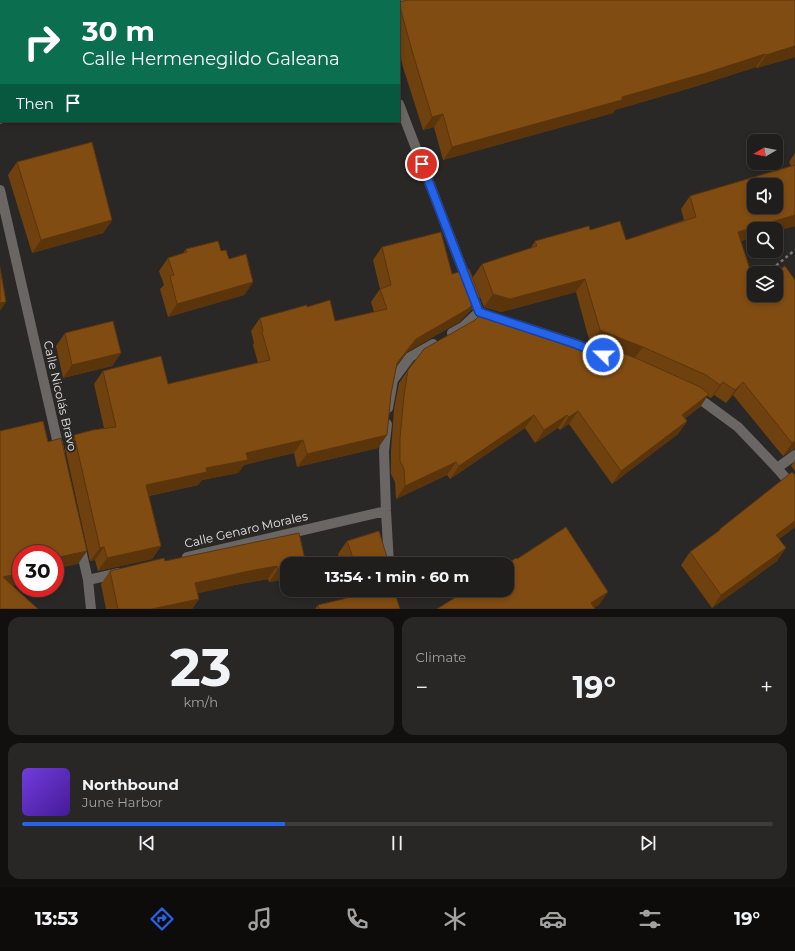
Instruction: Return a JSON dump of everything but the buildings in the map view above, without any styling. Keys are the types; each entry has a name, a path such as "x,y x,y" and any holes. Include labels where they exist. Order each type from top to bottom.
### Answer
{"street":[{"path":"400,107 479,312 576,344 617,360"},
{"name":"Calle Nicolás Bravo","path":"0,190 62,463"},
{"path":"389,557 384,451 388,408 393,380 410,357 463,326 479,312"},
{"path":"687,391 694,394 738,427 795,489"},
{"path":"777,468 795,455"},
{"name":"Calle Genaro Morales","path":"180,558 386,511"},
{"path":"78,533 88,580 91,609"},
{"path":"88,580 126,571"}],"path":[{"path":"776,266 795,250"}],"route":[{"path":"422,164 479,312 576,344 603,355"}]}
